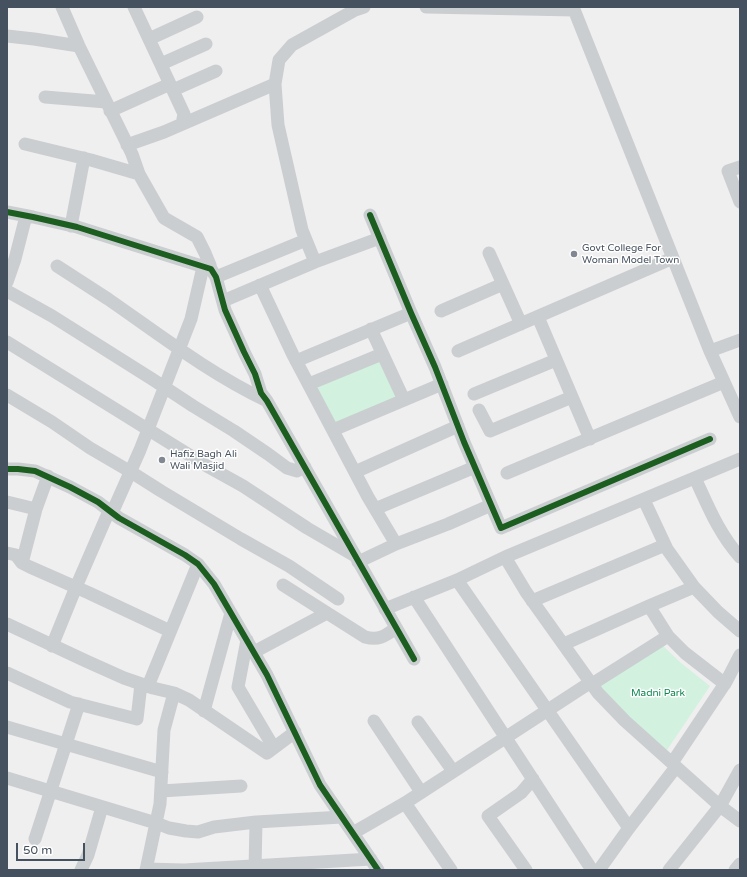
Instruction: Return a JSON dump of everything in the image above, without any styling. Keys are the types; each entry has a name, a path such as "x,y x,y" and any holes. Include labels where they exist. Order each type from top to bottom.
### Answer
{"street":[{"path":"52,646 76,587 131,472 210,271 210,265 206,253 197,237 164,218 139,174 127,145 79,46 62,7"},
{"path":"134,7 184,114 182,124"},
{"path":"315,262 302,230 278,125 275,84 279,60 292,45 355,10 364,7"},
{"path":"426,7 573,9 710,351 740,417"},
{"path":"149,39 197,17"},
{"path":"7,36 79,46"},
{"path":"161,64 206,44"},
{"path":"45,97 108,107 172,87 216,71"},
{"path":"127,145 182,124 275,84"},
{"path":"25,144 84,158 139,174"},
{"path":"71,226 84,158"},
{"path":"740,167 728,171 740,202"},
{"path":"7,212 71,226 141,247 210,271 306,240"},
{"path":"370,215 432,360 501,528 710,439"},
{"path":"7,282 15,259 26,216"},
{"path":"223,301 315,262 380,238"},
{"path":"489,252 521,324"},
{"path":"458,351 673,258"},
{"path":"57,266 196,360 247,392 267,401"},
{"path":"210,271 223,301 225,310 255,374 261,393 305,467 414,659"},
{"path":"441,311 503,284"},
{"path":"260,285 296,361 375,509 396,544"},
{"path":"7,291 52,316 240,435 287,468 296,471 305,467"},
{"path":"296,361 411,313"},
{"path":"538,317 590,438"},
{"path":"371,329 404,400"},
{"path":"710,351 740,340"},
{"path":"7,342 207,466 243,486 357,559"},
{"path":"309,384 382,354"},
{"path":"474,394 556,360"},
{"path":"507,474 724,382"},
{"path":"333,430 442,384"},
{"path":"7,395 52,422 90,448 289,566 338,599"},
{"path":"479,410 490,431 572,398"},
{"path":"355,472 458,426"},
{"path":"385,609 457,580 505,557 740,459"},
{"path":"375,509 436,482 475,467"},
{"path":"7,469 35,471 48,476 98,502 119,518 185,555 198,564 214,584 267,675 320,784 374,865"},
{"path":"22,563 36,509 48,476"},
{"path":"695,478 717,525 732,548 740,557"},
{"path":"644,500 665,545 694,587 718,612 740,631"},
{"path":"7,502 36,509"},
{"path":"357,559 448,524 491,505"},
{"path":"532,601 665,545"},
{"path":"7,553 16,555 22,563 170,631"},
{"path":"505,557 532,601 598,693 625,721 720,806 740,821"},
{"path":"7,672 70,702 136,719 145,685 170,631 198,564"},
{"path":"457,580 629,828"},
{"path":"284,585 364,637 372,639 382,638 396,628"},
{"path":"564,644 694,587"},
{"path":"414,597 592,870"},
{"path":"649,606 668,636 685,653 725,684"},
{"path":"204,711 231,613"},
{"path":"254,652 327,613"},
{"path":"7,624 86,662 124,678 174,693 189,700 267,753 294,732"},
{"path":"353,833 405,803 547,710 668,636"},
{"path":"247,640 238,687 274,748"},
{"path":"599,870 674,765 725,684 740,655"},
{"path":"174,693 164,730 160,804 146,870 374,865"},
{"path":"35,839 79,704"},
{"path":"374,721 421,792"},
{"path":"418,722 453,771"},
{"path":"7,727 162,772"},
{"path":"669,870 720,806 740,770"},
{"path":"7,778 169,828 186,831 198,832 214,827 256,822 342,817"},
{"path":"526,870 488,816 520,793 533,779"},
{"path":"161,791 241,786"},
{"path":"405,803 451,870"},
{"path":"81,870 88,855 102,807"},
{"path":"255,868 256,822"},
{"path":"735,870 740,864"}],"green space":[{"path":"381,358 397,397 335,425 315,385"},
{"name":"Madni Park","path":"661,644 681,663 710,686 667,750 611,702 598,687"}],"cycle path":[{"path":"7,212 77,227 211,269 216,277 225,310 255,374 261,393 267,401 414,659"},
{"path":"370,215 435,367 464,442 501,528 710,439"},
{"path":"7,469 35,471 70,487 98,502 119,518 185,555 198,564 214,584 267,675 320,785 378,870"}],"place":[{"name":"Govt College For Woman Model Town","path":"574,254"},
{"name":"Hafiz Bagh Ali Wali Masjid","path":"162,460"}]}
